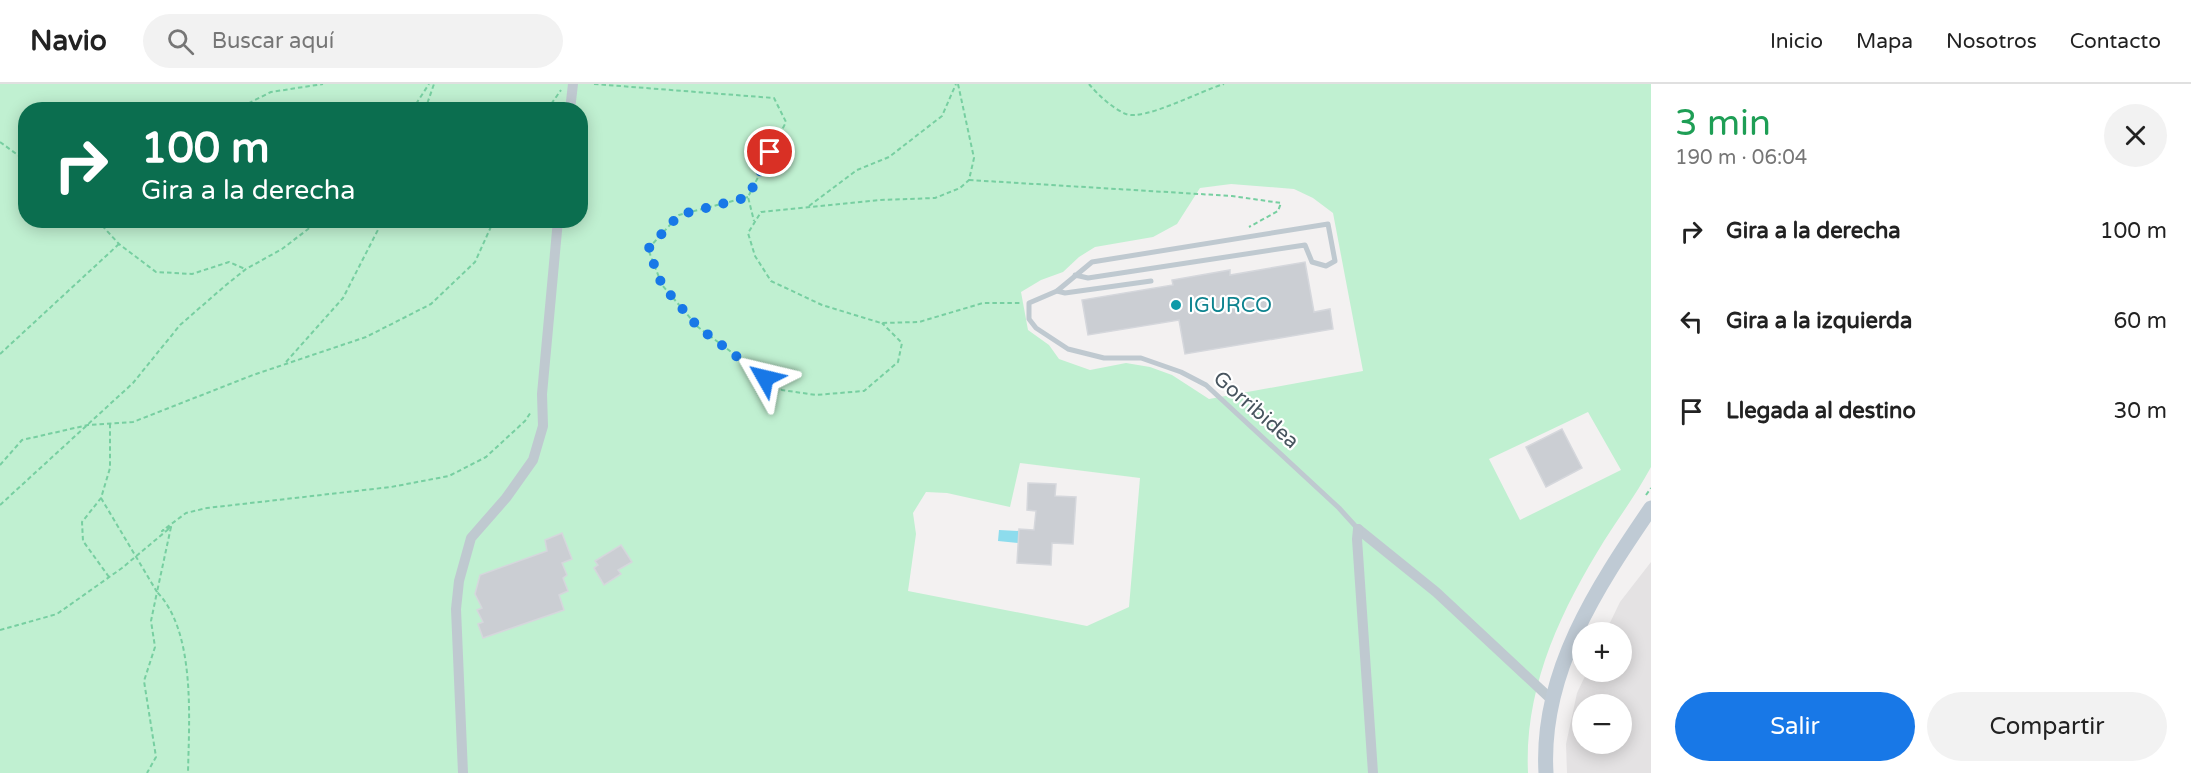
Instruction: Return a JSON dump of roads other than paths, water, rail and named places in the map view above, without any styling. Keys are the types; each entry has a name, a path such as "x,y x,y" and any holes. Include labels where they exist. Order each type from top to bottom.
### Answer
{"main road":[{"path":"1546,773 1549,720 1562,664 1579,625 1606,577 1651,508"},
{"path":"1592,622 1617,576 1651,527"},
{"path":"1557,773 1558,724 1572,667"}],"street":[{"path":"569,86 570,102"},
{"path":"463,773 456,609 459,581 471,538 506,498 533,460 543,426 542,394 557,228"},
{"path":"1358,529 1436,592 1553,701"},
{"path":"1358,529 1373,773"}],"lane":[{"path":"1057,291 1075,275 1092,262 1328,224 1335,261 1326,266 1312,262 1305,245 1088,278 1075,275"},
{"path":"1057,291 1065,293 1151,281"},
{"name":"Gorribidea","path":"1057,291 1029,303 1029,319 1036,328 1068,349 1104,358 1141,358 1181,372 1206,385 1358,529"}],"water":[{"path":"999,530 1019,531 1018,543 998,541"}],"place":[{"name":"IGURCO","path":"1176,305"}]}
